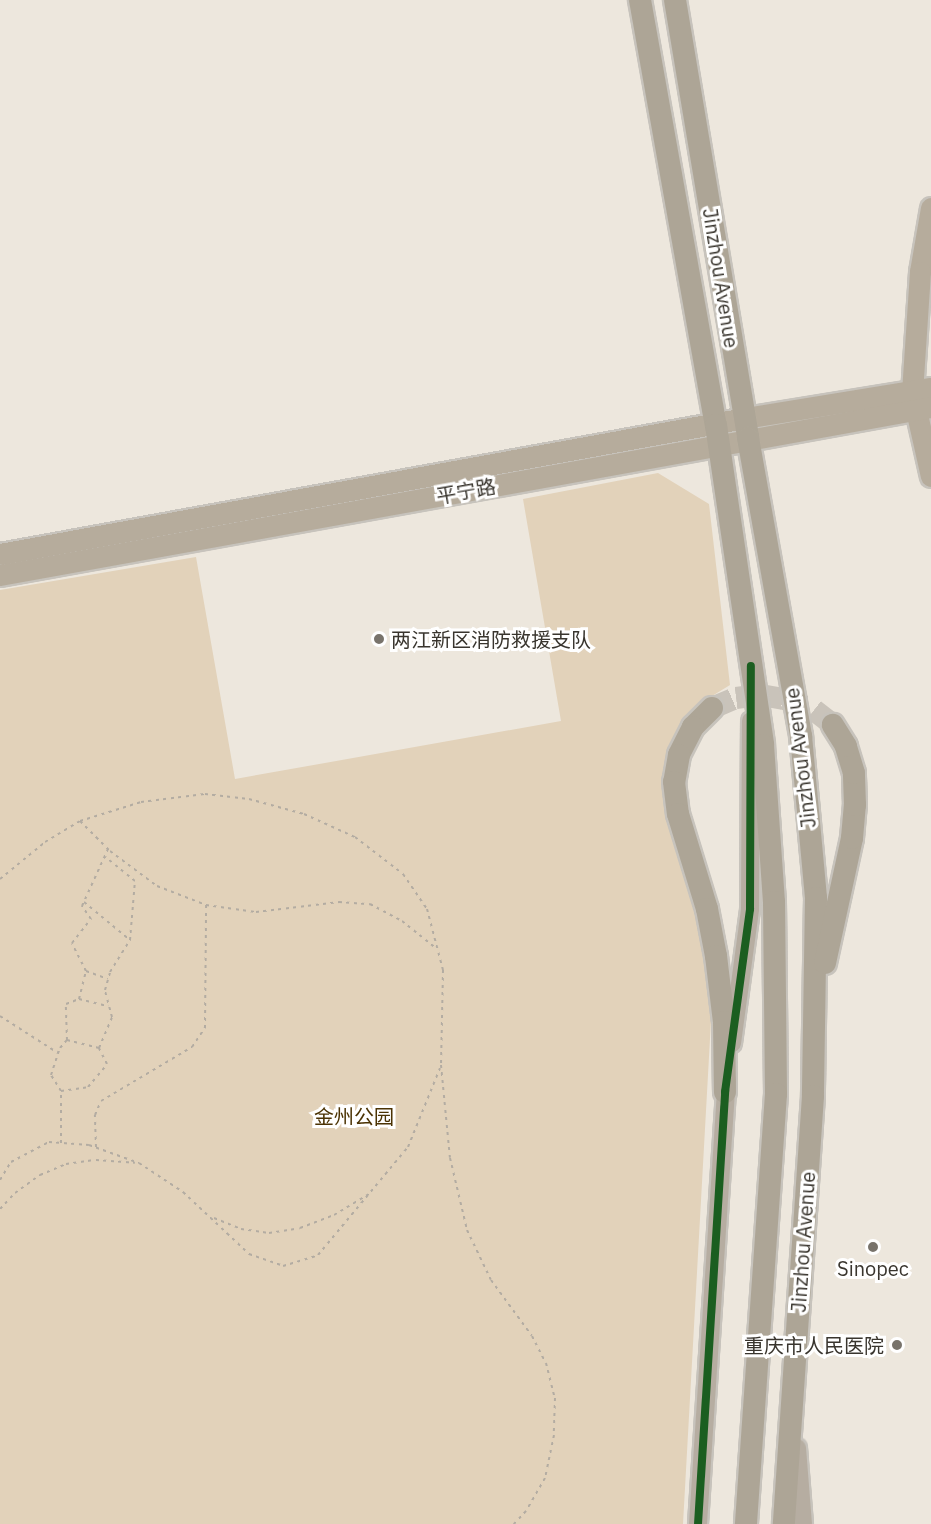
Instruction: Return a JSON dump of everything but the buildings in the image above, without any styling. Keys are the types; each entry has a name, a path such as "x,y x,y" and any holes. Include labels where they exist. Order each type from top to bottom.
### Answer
{"main road":[{"name":"Jinzhou Avenue","path":"640,0 717,435 763,745 774,902 776,1094 746,1524"},
{"name":"Jinzhou Avenue","path":"675,0 746,428 801,736 816,898 813,1096 784,1524"},
{"path":"931,208 920,272 922,399 931,476"},
{"name":"平宁路","path":"0,575 746,428 922,399"},
{"name":"平宁路","path":"0,554 717,435"},
{"path":"712,708 693,727 679,755 674,782 678,814 706,909 716,956 724,1022 725,1092"},
{"path":"814,1011 852,838 855,805 854,773 846,746 832,725"}],"street":[{"path":"698,1524 725,1092 750,909 751,666"},
{"path":"792,1398 803,1524"}],"path":[{"path":"0,879 45,842 80,821 141,801 205,794 249,799 304,814 355,837 403,874 427,909 443,970 441,1065 450,1158 467,1230 491,1280 532,1336 546,1362 555,1398 554,1435 545,1478 526,1511 514,1524"},
{"path":"80,821 108,849 158,886 206,905 256,912 339,902 370,904 402,921 438,949"},
{"path":"79,999 86,971 72,943 91,919 82,906 108,849"},
{"path":"61,1091 88,1088 107,1064 99,1048 112,1017 105,990 108,979 130,940 135,880 104,856"},
{"path":"84,902 130,940"},
{"path":"96,1147 95,1115 100,1101 192,1047 205,1028 206,905"},
{"path":"86,971 108,979"},
{"path":"61,1143 61,1091 51,1075 58,1053 67,1041 66,1004 79,999 109,1007"},
{"path":"0,1016 58,1053"},
{"path":"67,1041 99,1048"},
{"path":"0,1180 11,1162 50,1142 96,1147 139,1163 183,1192 249,1254 283,1266 318,1255 408,1147 441,1065"},
{"path":"0,1209 15,1193 40,1175 66,1164 96,1161 139,1163"},
{"path":"212,1217 241,1229 268,1233 300,1228 334,1215 370,1194"}],"green space":[{"name":"金州公园","path":"658,473 709,504 730,685 699,704 683,723 682,857 708,956 711,1021 683,1524 0,1524 0,590 196,557 235,779 561,721 523,499"}],"tunnel":[{"path":"712,708 736,698 761,695 784,699 814,710 833,725"}],"cycle path":[{"path":"698,1524 725,1092 750,909 751,666"}],"place":[{"name":"两江新区消防救援支队","path":"379,639"},
{"name":"Sinopec","path":"873,1247"},
{"name":"重庆市人民医院","path":"897,1345"}]}
